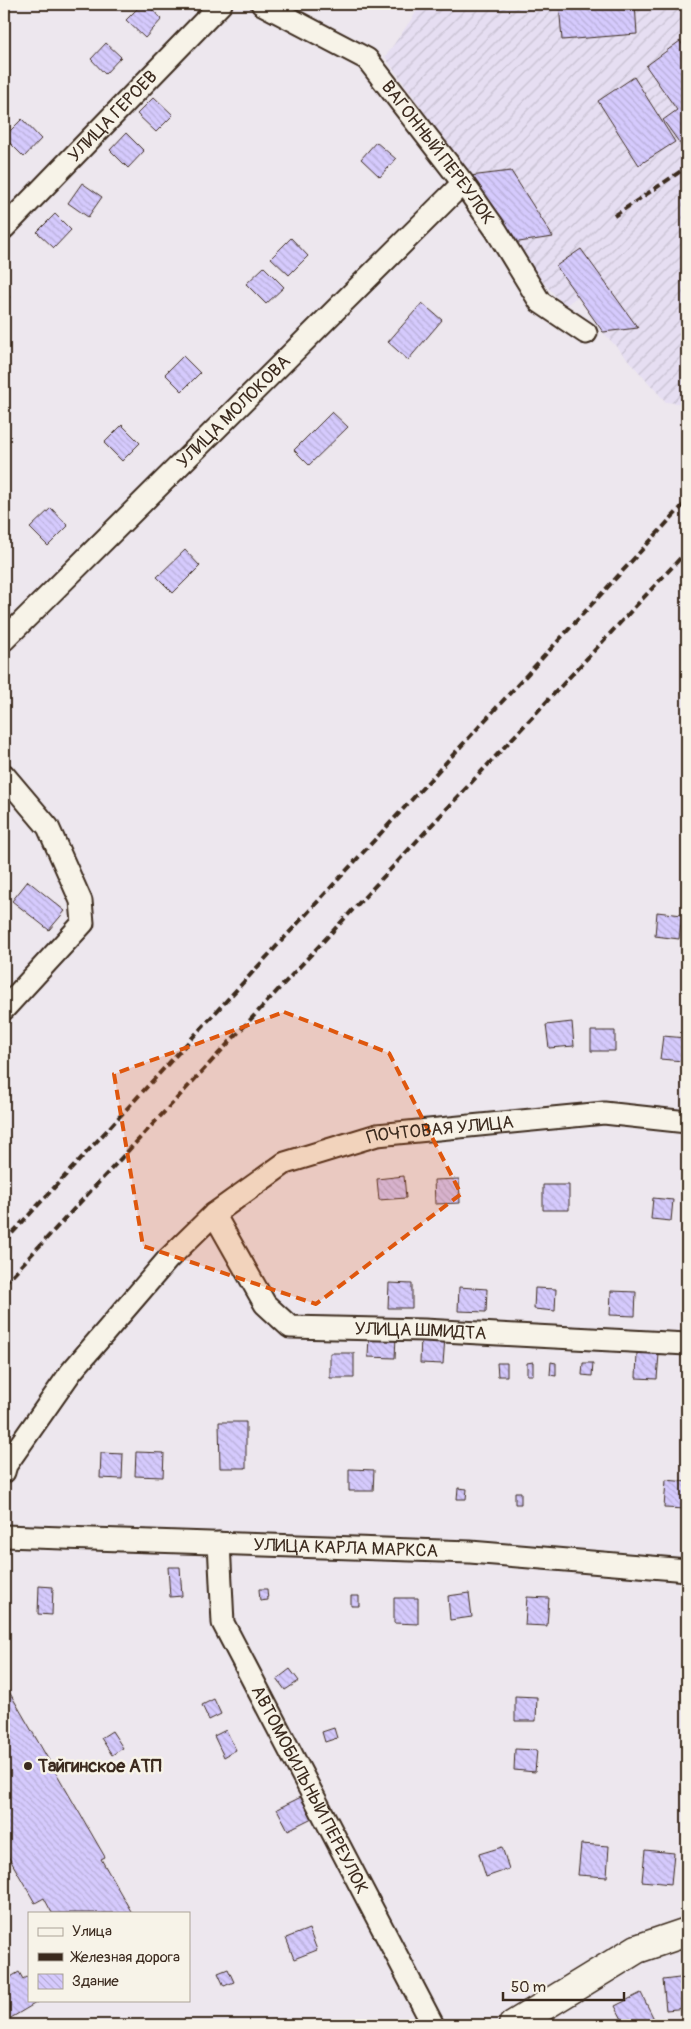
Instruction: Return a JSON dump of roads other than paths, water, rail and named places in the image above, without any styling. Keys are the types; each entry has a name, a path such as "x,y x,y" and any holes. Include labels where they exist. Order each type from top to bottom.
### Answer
{"main road":[{"path":"513,2025 637,1949 687,1932"}],"street":[{"name":"УЛИЦА ГЕРОЕВ","path":"4,228 221,4"},
{"name":"ВАГОННЫЙ ПЕРЕУЛОК","path":"262,4 368,59 463,183 496,230 540,302 586,333"},
{"name":"УЛИЦА МОЛОКОВА","path":"4,640 463,183"},
{"path":"4,775 48,827 81,901 83,923 4,1009"},
{"name":"ПОЧТОВАЯ УЛИЦА","path":"4,1472 6,1465 71,1372 168,1258 214,1214 285,1163 376,1135 604,1113 687,1122"},
{"name":"УЛИЦА ШМИДТА","path":"214,1214 265,1304 290,1327 424,1330 687,1344"},
{"name":"УЛИЦА КАРЛА МАРКСА","path":"4,1536 470,1552 687,1570"},
{"name":"АВТОМОБИЛЬНЫЙ ПЕРЕУЛОК","path":"219,1543 223,1623 294,1763 434,2025"}],"railway":[{"path":"614,216 687,167"},
{"path":"4,1242 687,501"},
{"path":"4,1284 687,551"}],"place":[{"name":"Тайгинское АТП","path":"28,1766"}]}
